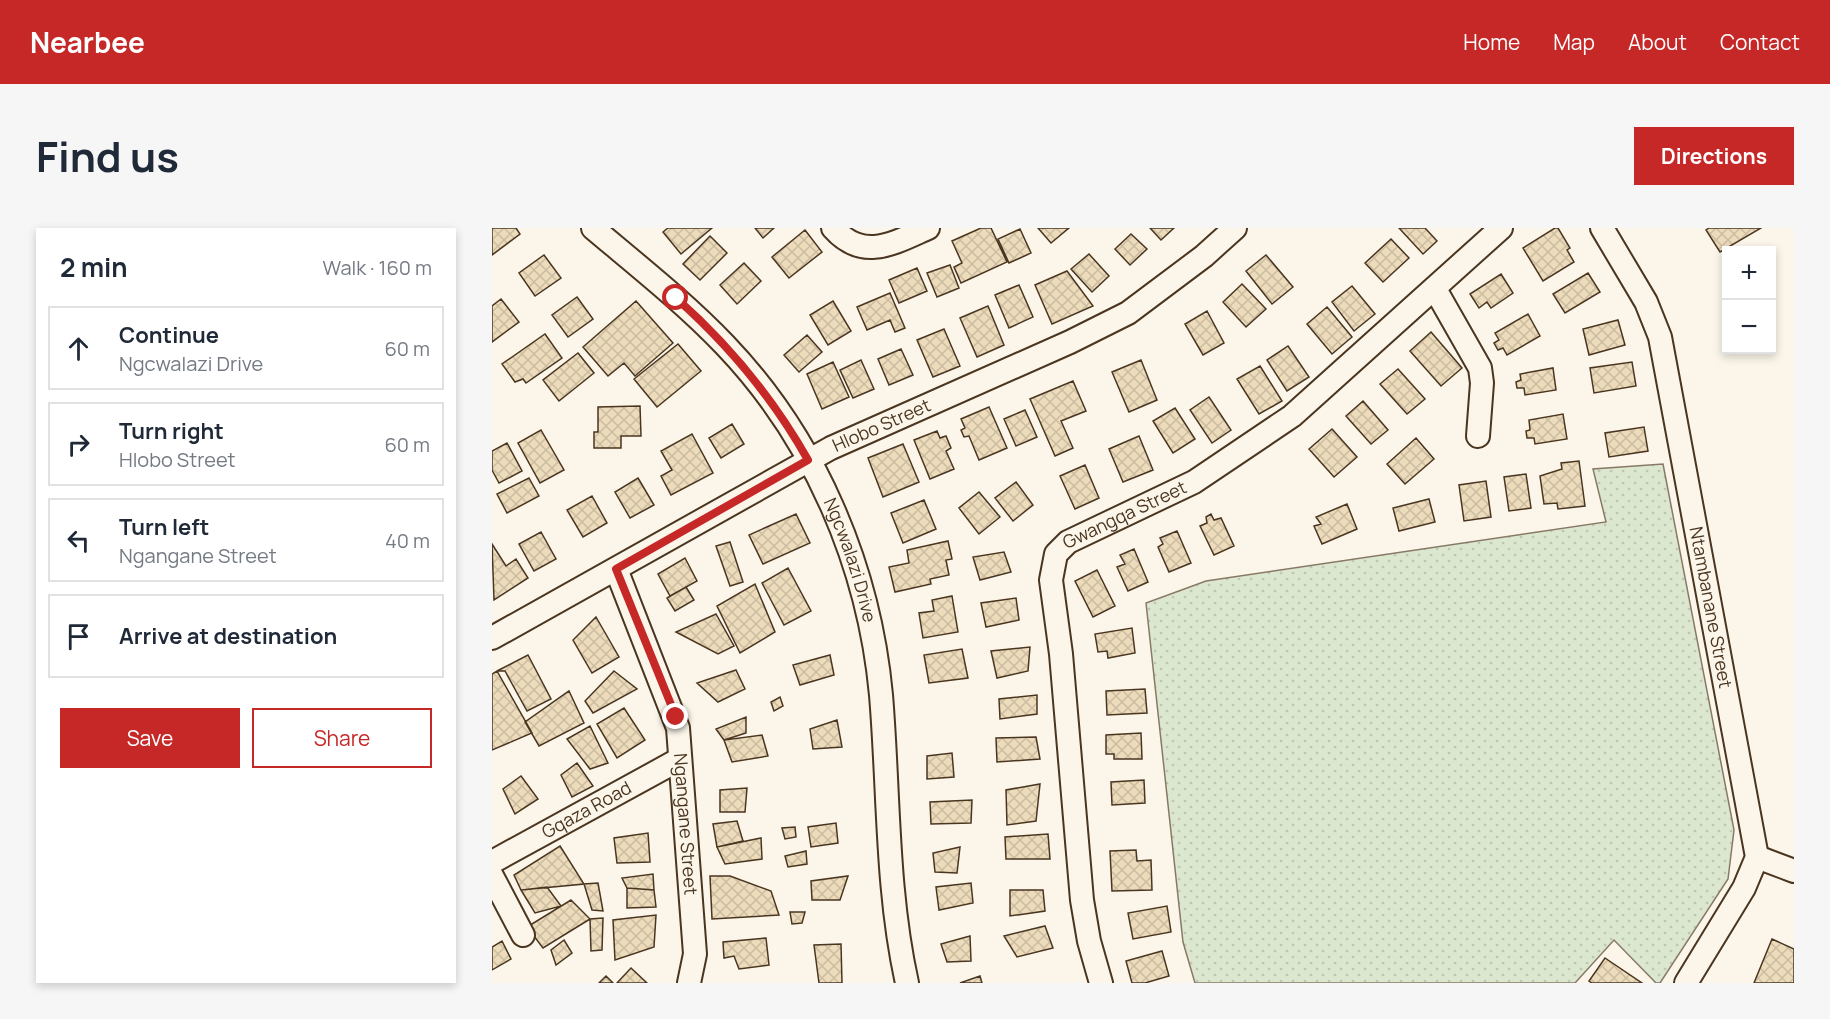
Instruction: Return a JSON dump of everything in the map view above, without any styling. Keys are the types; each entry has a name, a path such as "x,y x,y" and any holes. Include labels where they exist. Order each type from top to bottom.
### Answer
{"street":[{"name":"Ngcwalazi Drive","path":"593,228 702,322 727,347 772,402 808,460 841,526 853,560 871,630 880,693 889,831 901,952 907,983"},
{"path":"833,228 849,242 876,247 886,246 928,228"},
{"name":"Hlobo Street","path":"492,638 808,460 1060,347 1128,313 1203,256 1234,228"},
{"name":"Gwangqa Street","path":"1101,983 1089,941 1079,881 1061,654 1051,580 1056,554 1068,542 1194,482 1292,416 1501,228"},
{"name":"Ntambanane Street","path":"1602,228 1646,302 1660,337 1757,857"},
{"path":"1435,289 1480,368 1482,383 1478,436"},
{"name":"Ngangane Street","path":"616,569 676,717 695,954 688,983"},
{"name":"Gqaza Road","path":"492,862 680,759"},
{"path":"1686,983 1744,888 1757,857 1794,871"},
{"path":"492,876 523,935"}],"green space":[{"path":"1663,464 1734,830 1728,879 1660,983 1656,983 1614,940 1575,983 1195,983 1183,942 1146,603 1206,581 1606,522 1593,469"}],"building":[{"path":"492,228 516,228 520,234 492,255"},
{"path":"668,228 712,228 681,254 663,232"},
{"path":"755,228 774,228 763,238"},
{"path":"981,228 991,228 1007,262 961,283 954,267 962,263 952,241"},
{"path":"1038,228 1069,228 1051,243"},
{"path":"1150,228 1174,228 1161,240"},
{"path":"1399,228 1425,228 1437,241 1423,254"},
{"path":"1558,228 1570,248 1567,250 1574,262 1543,281 1523,248"},
{"path":"1709,228 1761,228 1730,246 1722,246 1720,252 1706,230"},
{"path":"1020,229 1031,253 1009,263 998,239"},
{"path":"805,230 822,252 789,278 772,257"},
{"path":"1131,234 1147,249 1130,265 1115,249"},
{"path":"710,236 727,253 700,280 683,264"},
{"path":"1391,239 1409,258 1383,282 1365,263"},
{"path":"1089,254 1109,276 1092,292 1071,269"},
{"path":"544,255 561,278 535,296 519,273"},
{"path":"1266,255 1293,287 1272,304 1246,271"},
{"path":"744,263 761,281 737,304 720,285"},
{"path":"950,265 959,288 937,297 927,273"},
{"path":"917,268 927,291 899,303 889,280"},
{"path":"1067,271 1093,306 1052,324 1035,285"},
{"path":"1588,273 1600,292 1565,313 1553,294"},
{"path":"1501,274 1513,293 1491,308 1487,302 1479,308 1470,294"},
{"path":"1242,284 1266,309 1246,327 1223,302"},
{"path":"1019,285 1033,317 1009,328 995,295"},
{"path":"1352,286 1375,314 1354,331 1332,302"},
{"path":"890,293 905,328 895,332 890,320 867,330 857,307"},
{"path":"577,297 593,319 568,337 552,315"},
{"path":"501,299 519,322 492,342 492,306"},
{"path":"636,301 673,343 635,376 624,363 608,376 583,347"},
{"path":"833,301 851,331 828,345 810,315"},
{"path":"988,306 1004,345 977,357 960,318"},
{"path":"1327,307 1352,337 1332,354 1307,324"},
{"path":"1207,311 1224,343 1203,355 1185,324"},
{"path":"1528,314 1540,336 1507,355 1503,348 1498,350 1494,343 1499,340 1495,333"},
{"path":"1618,320 1625,345 1589,355 1583,329"},
{"path":"944,329 960,366 933,377 917,340"},
{"path":"1431,332 1462,368 1441,386 1410,351"},
{"path":"545,334 562,358 526,383 523,379 515,382 502,364"},
{"path":"807,335 822,352 799,372 784,355"},
{"path":"678,344 701,371 657,407 634,379"},
{"path":"1288,346 1309,377 1287,391 1267,360"},
{"path":"901,349 913,375 889,385 878,359"},
{"path":"578,353 594,373 559,401 543,380"},
{"path":"861,360 874,389 853,398 840,370"},
{"path":"1141,360 1157,400 1129,412 1112,372"},
{"path":"833,362 849,397 822,409 807,374"},
{"path":"1632,362 1636,386 1594,393 1590,368"},
{"path":"1260,366 1282,401 1259,414 1237,379"},
{"path":"1553,368 1556,390 1525,395 1524,388 1517,388 1516,382 1521,380 1520,374"},
{"path":"1398,369 1425,399 1407,414 1380,384"},
{"path":"1073,381 1086,411 1061,421 1073,448 1055,456 1030,399"},
{"path":"1209,397 1231,430 1212,443 1190,410"},
{"path":"1363,401 1388,430 1371,444 1346,416"},
{"path":"640,406 641,436 621,436 621,448 594,448 594,432 598,432 598,407"},
{"path":"989,407 1007,448 979,460 969,436 964,437 961,430 965,428 961,419"},
{"path":"1175,408 1195,439 1173,453 1153,421"},
{"path":"1025,410 1037,437 1016,446 1004,419"},
{"path":"1563,414 1567,439 1535,444 1534,438 1527,438 1526,431 1530,430 1529,420"},
{"path":"732,424 744,444 721,458 709,438"},
{"path":"1644,427 1648,451 1609,457 1605,433"},
{"path":"1332,429 1357,457 1334,477 1309,449"},
{"path":"541,430 564,470 540,483 518,443"},
{"path":"937,431 940,438 946,436 951,448 946,451 954,469 930,479 914,440"},
{"path":"692,434 713,473 671,495 661,476 672,470 661,451"},
{"path":"1139,436 1153,470 1123,482 1109,449"},
{"path":"1416,438 1434,459 1405,484 1387,464"},
{"path":"507,443 522,471 499,483 492,470 492,451"},
{"path":"903,444 919,482 883,497 868,458"},
{"path":"1579,461 1585,506 1558,509 1557,503 1544,504 1540,476 1562,469 1561,463"},
{"path":"1085,465 1099,498 1075,509 1060,476"},
{"path":"1526,474 1531,508 1509,511 1504,477"},
{"path":"529,478 539,496 507,513 497,494"},
{"path":"638,478 654,505 630,518 615,492"},
{"path":"1486,481 1491,517 1464,521 1459,485"},
{"path":"1016,482 1033,505 1013,521 995,498"},
{"path":"979,492 1000,517 979,534 959,508"},
{"path":"592,496 607,523 583,537 567,510"},
{"path":"1429,499 1435,522 1399,531 1393,508"},
{"path":"924,500 936,529 903,543 891,513"},
{"path":"1347,504 1357,529 1322,544 1314,526 1321,524 1316,517"},
{"path":"796,514 810,543 763,564 749,535"},
{"path":"1211,514 1214,520 1221,518 1234,546 1214,555 1200,526 1207,523 1206,517"},
{"path":"1177,531 1191,563 1169,572 1158,547 1163,544 1160,538"},
{"path":"541,532 556,559 534,571 519,544"},
{"path":"948,541 952,559 946,560 949,575 930,579 931,584 895,592 889,567 909,563 907,550"},
{"path":"730,542 743,582 730,586 716,546"},
{"path":"492,544 506,566 516,559 528,578 494,600"},
{"path":"1134,549 1148,582 1128,591 1117,567 1125,564 1120,555"},
{"path":"1004,552 1011,572 980,580 973,557"},
{"path":"685,558 697,581 670,596 658,574"},
{"path":"788,568 811,611 784,625 762,583"},
{"path":"1097,570 1115,606 1093,617 1075,581"},
{"path":"755,584 775,632 740,653 717,606"},
{"path":"686,587 694,600 675,611 667,598"},
{"path":"952,596 958,632 923,638 919,613 934,611 932,600"},
{"path":"1016,598 1019,620 986,627 981,603"},
{"path":"716,614 734,646 718,654 676,632"},
{"path":"596,617 619,657 592,673 573,640"},
{"path":"1132,628 1135,653 1108,658 1107,651 1098,652 1095,634"},
{"path":"1030,647 1028,671 997,678 991,651"},
{"path":"962,649 968,678 929,683 924,655"},
{"path":"528,655 551,699 527,711 505,671 497,671"},
{"path":"830,655 834,675 800,685 793,665"},
{"path":"736,670 745,689 718,702 697,683"},
{"path":"497,671 532,733 492,750 492,674"},
{"path":"614,671 637,689 593,713 585,701"},
{"path":"1145,689 1147,713 1107,715 1106,691"},
{"path":"569,691 584,723 539,746 525,722"},
{"path":"1037,695 1037,714 1000,719 999,699"},
{"path":"780,697 783,706 774,711 771,702"},
{"path":"624,708 645,740 617,758 597,724"},
{"path":"746,717 746,733 724,740 716,729"},
{"path":"837,720 842,747 813,749 810,729"},
{"path":"590,726 608,763 590,769 567,739"},
{"path":"1141,733 1142,759 1114,759 1114,754 1106,754 1106,735"},
{"path":"762,735 768,756 732,762 724,740"},
{"path":"1036,737 1040,759 997,762 996,738"},
{"path":"952,753 954,777 927,779 927,756"},
{"path":"577,763 593,786 572,797 561,775"},
{"path":"521,776 538,799 515,814 503,789"},
{"path":"1144,780 1145,803 1112,805 1111,782"},
{"path":"1040,784 1036,821 1007,825 1006,790"},
{"path":"747,788 745,812 720,812 720,790"},
{"path":"972,800 971,823 931,824 930,802"},
{"path":"737,821 743,841 717,847 713,824"},
{"path":"836,823 838,843 811,847 808,827"},
{"path":"795,827 796,837 785,839 782,828"},
{"path":"648,833 650,862 617,863 614,838"},
{"path":"1048,834 1050,859 1006,859 1005,837"},
{"path":"761,838 762,859 725,864 717,847"},
{"path":"560,846 584,884 521,890 514,875"},
{"path":"960,847 957,873 935,872 933,853"},
{"path":"1136,850 1137,861 1151,860 1152,890 1112,891 1110,851"},
{"path":"806,851 807,864 788,867 785,856"},
{"path":"653,874 654,890 627,888 622,878"},
{"path":"710,876 730,876 771,891 779,915 712,919"},
{"path":"848,876 840,900 812,900 811,881"},
{"path":"598,883 603,911 592,910 584,884"},
{"path":"971,883 973,903 939,910 936,887"},
{"path":"547,887 561,906 535,913 521,890"},
{"path":"627,888 654,890 656,907 627,908"},
{"path":"1010,890 1043,890 1045,911 1010,916"},
{"path":"571,900 590,919 543,948 527,927"},
{"path":"1167,906 1171,932 1133,939 1128,913"},
{"path":"790,912 805,912 802,923 792,924"},
{"path":"656,915 654,947 615,960 613,920"},
{"path":"603,918 602,950 591,951 590,919"},
{"path":"1045,926 1053,948 1017,957 1004,936"},
{"path":"970,936 971,961 947,962 941,944"},
{"path":"766,938 769,965 739,969 734,956 724,958 723,942"},
{"path":"1772,939 1794,949 1794,983 1754,983"},
{"path":"564,940 572,953 556,965 551,950"},
{"path":"502,941 511,959 492,970 492,947"},
{"path":"841,944 842,983 819,983 814,945"},
{"path":"1162,951 1169,976 1145,983 1132,983 1126,961"},
{"path":"1605,958 1642,983 1592,983 1589,981"},
{"path":"631,968 647,983 617,983"},
{"path":"606,976 613,983 599,983"},
{"path":"980,976 982,983 960,983"}],"route":[{"path":"676,298 727,347 745,368 790,428 808,460 616,569 676,717"}]}
